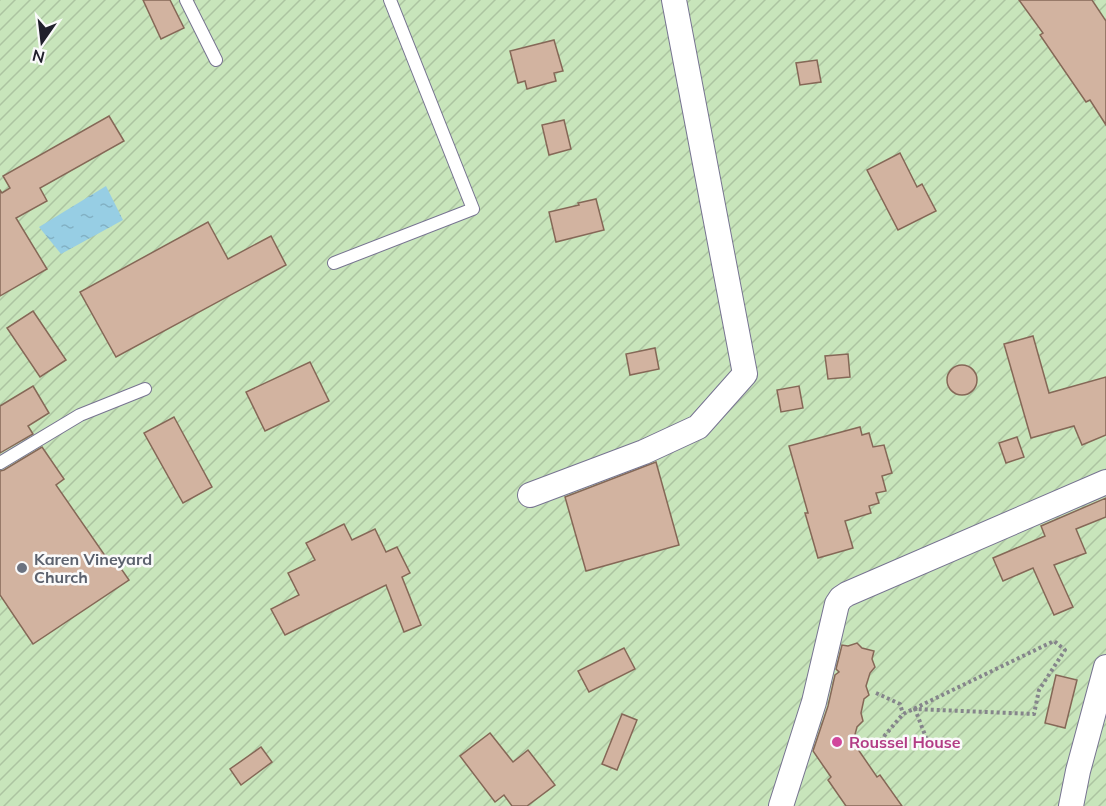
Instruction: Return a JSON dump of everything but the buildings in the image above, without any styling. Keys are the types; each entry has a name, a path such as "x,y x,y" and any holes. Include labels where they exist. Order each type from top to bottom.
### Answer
{"street":[{"path":"530,495 644,452 698,427 745,374 674,0"},
{"path":"781,806 814,702 837,604 841,598 1106,482"},
{"path":"1071,806 1106,667"}],"lane":[{"path":"186,0 216,60"},
{"path":"334,264 473,209 390,0"},
{"path":"0,462 80,415 145,388"}],"path":[{"path":"880,741 903,714 1054,641 1065,650 1039,690 1034,714 915,709"},
{"path":"876,693 900,704 903,714"},
{"path":"915,709 930,748"}],"green space":[{"path":"0,0 1106,0 1106,806 0,806"}],"water":[{"path":"106,186 123,220 61,254 39,227"}],"place":[{"name":"Karen Vineyard Church","path":"22,568"},
{"name":"Roussel House","path":"837,742"}]}
